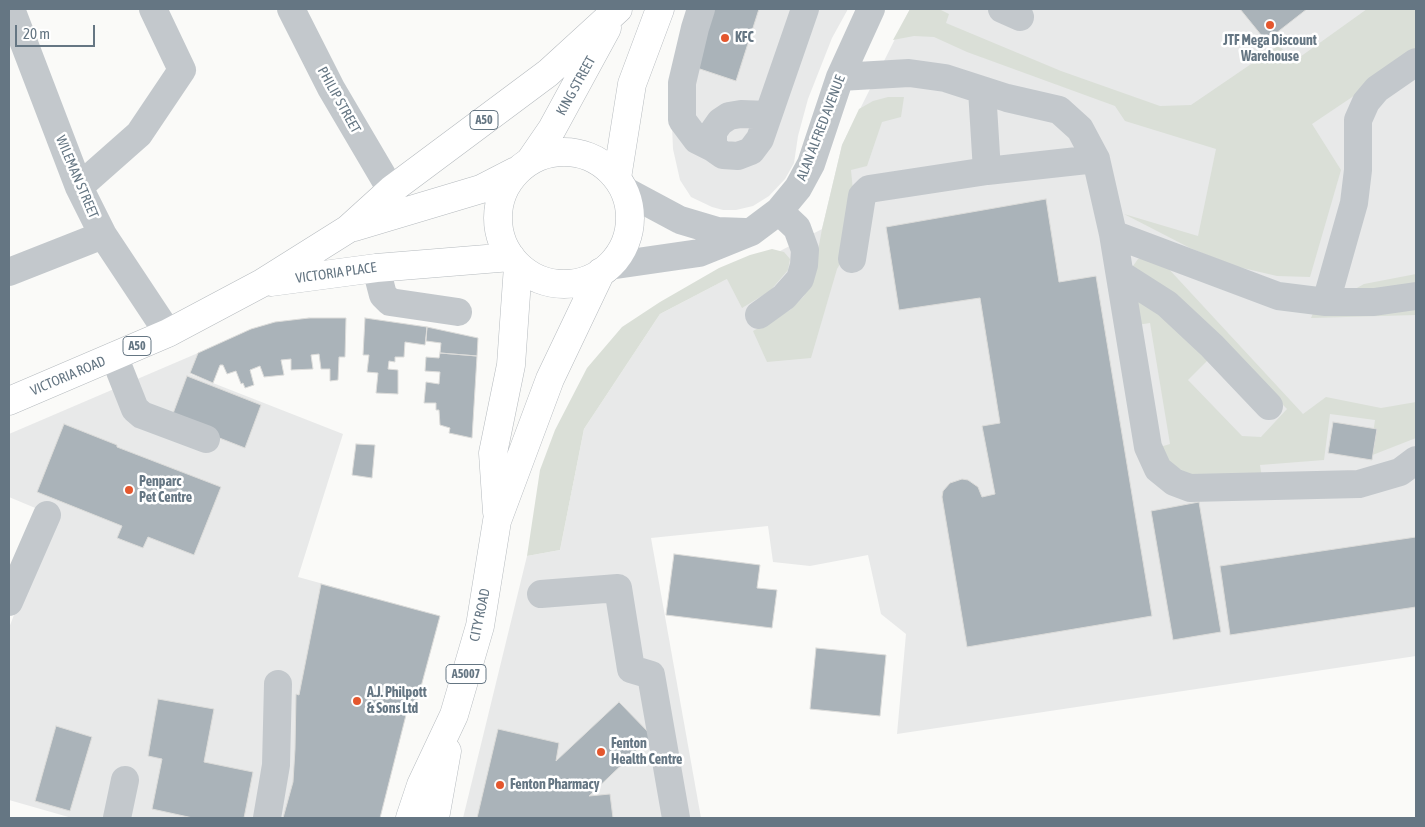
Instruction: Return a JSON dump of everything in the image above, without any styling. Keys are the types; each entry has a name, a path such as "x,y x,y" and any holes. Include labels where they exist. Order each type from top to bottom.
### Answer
{"main road":[{"name":"VICTORIA PLACE","path":"262,283 348,229 391,190 548,73 618,9"},
{"name":"KING STREET","path":"524,165 552,129 618,9"},
{"path":"515,262 535,277 553,283 567,284 581,282 605,270 623,248 630,225 629,208 620,184 632,84 660,9"},
{"name":"A50","path":"515,262 501,238 498,216 502,194 508,182 524,165 548,153 571,152 594,158 608,169 620,184"},
{"name":"VICTORIA PLACE","path":"348,229 482,189 524,165"},
{"name":"VICTORIA PLACE","path":"262,283 376,268 515,262"},
{"name":"CITY ROAD","path":"497,521 493,453 511,366 515,262"},
{"name":"CITY ROAD","path":"410,818 421,785 454,715 480,626 497,521 550,379 605,270"},
{"name":"VICTORIA ROAD","path":"9,402 168,332 262,283"},
{"name":"A5007","path":"435,818 454,715"}],"street":[{"name":"WILEMAN STREET","path":"11,9 79,188 103,235 168,332"},
{"path":"79,188 139,134 182,70 153,9"},
{"name":"PHILIP STREET","path":"291,9 331,88 391,190"},
{"path":"702,9 695,28 682,82 682,120 697,140 723,155 730,156 738,156 751,151 760,139 805,9"},
{"name":"ALAN ALFRED AVENUE","path":"605,270 699,253 751,232 779,212 798,188 811,164 862,12"},
{"path":"1326,302 1354,202 1358,170 1358,120 1366,102 1377,89 1416,62"},
{"path":"840,77 908,73 945,78 1058,110 1080,129 1096,159 1113,234 1148,447 1158,469 1174,482 1190,488 1359,484 1400,472 1416,460"},
{"path":"982,90 987,170"},
{"path":"713,148 713,132 720,122 729,116 741,114 768,115"},
{"path":"852,259 862,196 869,189 987,170 1096,159"},
{"path":"620,184 680,220 717,231 751,232"},
{"path":"759,315 784,297 800,279 804,265 805,250 797,228 779,212"},
{"path":"1113,234 1278,296 1326,302 1374,302 1416,296"},
{"path":"9,272 103,235"},
{"path":"376,268 382,295 390,302 458,312"},
{"path":"1120,274 1167,304 1212,346 1269,406"},
{"path":"114,356 135,409 142,415 206,439"},
{"path":"9,601 47,515"},
{"path":"541,594 618,588 631,669 651,675 676,818"},
{"path":"267,818 276,765 278,684"},
{"path":"116,818 124,780"}],"shaded area":[{"path":"689,9 848,9 832,38 808,99 798,136 794,163 785,179 769,196 753,206 736,210 723,210 712,207 691,197 680,180 673,149 670,78"},
{"path":"910,9 1416,9 1416,656 897,734 906,634 881,614 868,555 810,566 773,562 768,526 651,538 701,818 463,818 527,556 560,550 584,429 660,314 822,229 842,145"},
{"path":"910,9 939,9 949,14 946,23 1061,71 1160,106 1191,105 1279,45 1293,62 1367,9 1416,9 1416,49 1376,81 1312,124 1341,170 1310,277 1277,276 1234,266 1190,248 1124,214 1198,236 1216,149 1125,121 1115,106 967,52 934,37 914,36 893,40"},
{"path":"888,97 904,97 901,117 882,122 867,166 851,170 854,201 848,251 837,269 811,358 767,362 753,331 790,310 804,296 814,272 842,145 859,109 873,101"},
{"path":"772,249 784,252 790,259 788,270 770,291 742,308 727,279 660,314 584,429 560,550 527,556 540,470 555,430 587,368 622,327 660,302 719,268 750,255"},
{"path":"1146,256 1166,266 1303,414 1326,397 1381,408 1416,402 1416,438 1370,456 1375,420 1330,414 1324,460 1260,465 1262,478 1190,474 1175,467 1165,458 1160,447 1170,444 1150,323 1137,325 1133,298 1143,296 1212,356 1188,380 1242,436 1261,437 1287,409 1204,324 1135,273 1133,266 1138,259"},
{"path":"1416,274 1416,287 1346,294 1364,284"},
{"path":"1416,304 1416,315 1311,318 1314,311"},
{"path":"198,353 190,374 343,434 298,577 440,616 415,709 408,708 380,818 72,818 9,800 9,628 52,515 9,497 9,434"}],"building":[{"name":"KFC","path":"710,9 759,9 736,81 691,66"},
{"name":"JTF Mega Discount Warehouse","path":"1240,9 1307,9 1266,41"},
{"path":"1046,199 1059,282 1096,276 1152,616 967,647 942,497 943,491 950,483 962,479 968,480 978,487 982,497 995,494 982,426 1000,423 980,298 899,310 886,227"},
{"path":"309,318 346,318 345,357 339,357 338,380 330,381 330,369 321,369 319,354 311,355 313,369 291,370 291,359 281,360 284,375 264,377 260,366 250,370 254,385 245,388 243,383 241,384 236,371 227,374 223,365 220,365 213,383 190,373 198,353 251,329 275,322"},
{"path":"365,318 427,327 425,345 405,342 404,357 395,357 395,362 389,361 388,369 398,370 398,394 376,393 378,373 367,372 369,355 363,355"},
{"path":"427,327 478,338 477,356 440,353 441,343 426,341"},
{"path":"440,353 477,356 472,438 449,433 450,428 440,425 439,410 436,410 436,403 424,403 426,382 439,384 440,372 425,371 426,357 439,358"},
{"path":"187,376 261,405 245,448 171,419"},
{"path":"1333,422 1377,429 1372,460 1328,453"},
{"name":"Penparc Pet Centre","path":"64,424 117,445 117,447 221,487 194,555 148,537 143,548 117,538 122,526 37,492"},
{"path":"356,444 375,445 372,478 352,475"},
{"path":"1199,502 1221,632 1173,640 1151,511"},
{"path":"1416,537 1416,607 1230,635 1220,566"},
{"path":"674,554 760,565 757,588 777,590 772,628 666,615"},
{"name":"A.J. Philpott & Sons Ltd","path":"321,584 440,616 415,709 408,707 380,818 283,818 293,782 296,694 299,695"},
{"path":"816,648 886,655 880,716 810,709"},
{"path":"158,699 214,709 204,762 253,772 244,818 193,818 152,809 162,759 148,756"},
{"name":"Fenton Health Centre","path":"619,702 652,736 589,796 610,794 613,818 477,818 498,729 559,743 556,761"},
{"path":"56,726 92,737 70,811 35,801"}],"place":[{"name":"JTF Mega Discount Warehouse","path":"1270,25"},
{"name":"KFC","path":"725,38"},
{"name":"Penparc Pet Centre","path":"129,490"},
{"name":"A.J. Philpott & Sons Ltd","path":"357,701"},
{"name":"Fenton Health Centre","path":"601,752"},
{"name":"Fenton Pharmacy","path":"500,785"}]}
